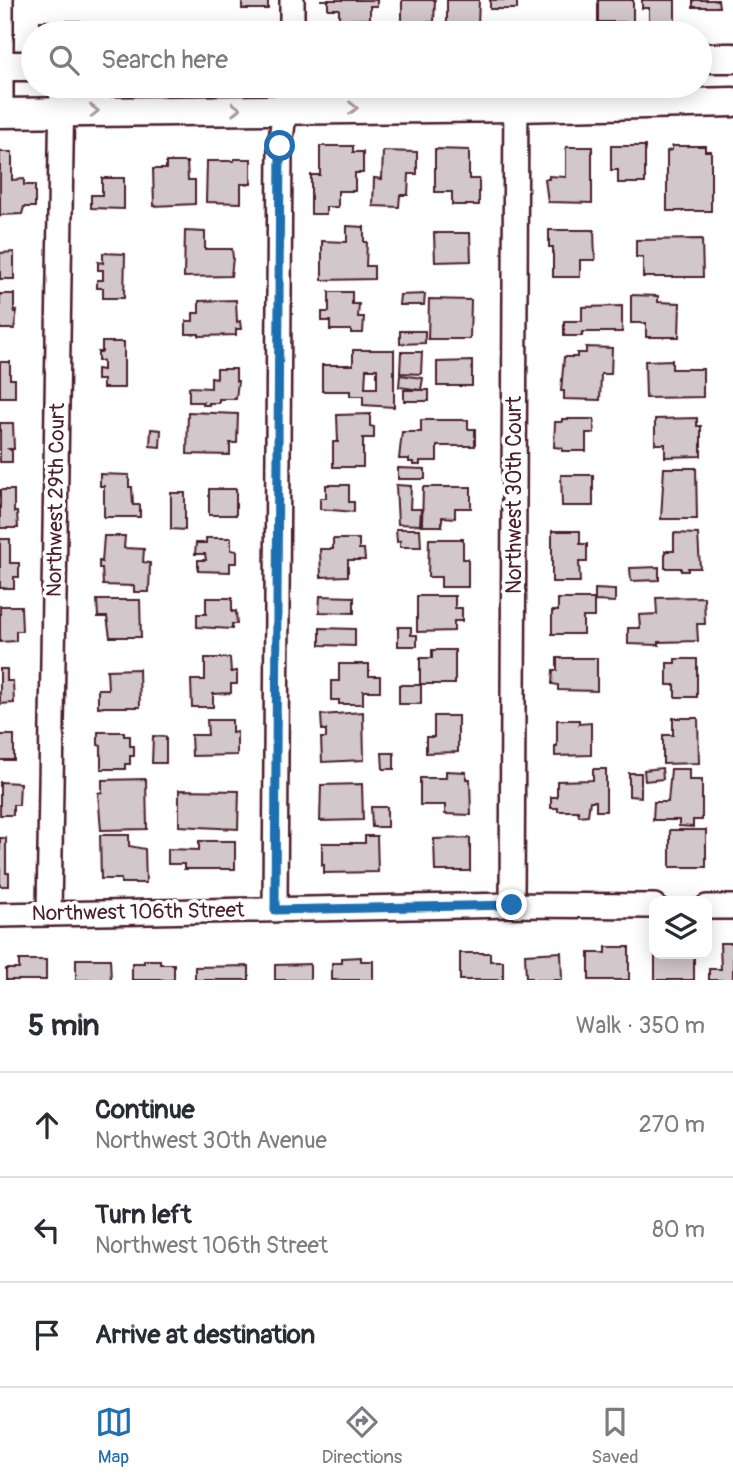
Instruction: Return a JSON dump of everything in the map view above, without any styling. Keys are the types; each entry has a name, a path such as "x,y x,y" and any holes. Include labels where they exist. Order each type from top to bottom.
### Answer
{"main road":[{"path":"712,58 733,58"},
{"path":"1,66 21,66"},
{"path":"1,113 62,99 174,98"},
{"path":"588,98 733,102"}],"street":[{"path":"1,0 1,113"},
{"path":"292,0 292,21"},
{"path":"275,910 280,146 286,98"},
{"name":"Northwest 30th Court","path":"512,905 516,98"},
{"name":"Northwest 29th Court","path":"49,914 62,99"},
{"name":"Northwest 106th Street","path":"0,915 512,905 649,906"},
{"path":"712,907 733,907"}],"building":[{"path":"242,0 268,0 268,9 242,9"},
{"path":"328,0 377,0 377,6 370,6 370,19 339,20 339,9 328,9"},
{"path":"402,0 435,0 434,21 402,21"},
{"path":"447,0 479,0 478,21 447,21"},
{"path":"490,0 517,0 517,9 490,9"},
{"path":"598,0 633,0 633,21 598,21"},
{"path":"642,0 675,0 675,21 649,21 649,8 642,8"},
{"path":"693,0 718,0 719,7 693,7"},
{"path":"320,146 353,146 353,152 363,152 363,173 355,173 355,191 338,191 338,207 326,207 326,214 311,214 311,175 320,175"},
{"path":"611,146 645,146 645,183 618,183 618,170 611,170"},
{"path":"672,146 705,146 705,151 711,151 711,211 667,211 667,151 672,150"},
{"path":"566,147 592,147 592,203 548,202 545,179 549,179 549,176 566,177"},
{"path":"435,149 469,150 469,179 479,179 479,205 452,205 452,192 435,192"},
{"path":"383,151 417,152 417,174 409,174 408,195 400,195 399,207 373,206 374,178 382,179"},
{"path":"0,152 12,152 12,180 24,179 24,185 35,185 35,207 24,207 22,214 0,217"},
{"path":"251,159 251,184 241,184 241,203 206,202 207,161"},
{"path":"166,162 187,162 188,180 195,180 195,204 154,206 153,169 166,169"},
{"path":"102,178 124,178 124,209 91,208 91,195 102,195"},
{"path":"347,226 364,227 364,242 367,242 366,266 374,266 374,279 322,280 322,241 347,242"},
{"path":"549,230 594,230 595,260 580,260 580,277 553,277 553,247 549,247"},
{"path":"185,231 205,232 205,249 232,249 231,276 184,277"},
{"path":"434,233 470,233 471,261 435,262"},
{"path":"702,239 703,277 643,277 643,257 636,257 636,240"},
{"path":"14,252 14,279 0,279 0,253"},
{"path":"103,253 125,254 124,298 103,298 103,288 97,288 97,280 103,280 103,270 98,270 98,262 103,263"},
{"path":"329,292 352,292 352,304 359,304 358,317 364,317 363,333 330,330 330,321 322,321 322,312 329,312"},
{"path":"0,294 14,294 14,312 17,311 14,329 0,329"},
{"path":"425,294 424,305 399,305 400,295"},
{"path":"631,295 658,296 658,302 680,303 679,337 646,337 646,323 631,323"},
{"path":"429,299 471,300 470,339 428,339"},
{"path":"236,300 237,322 240,321 241,329 236,329 236,335 186,334 186,321 193,321 193,313 199,313 199,301"},
{"path":"622,306 622,332 582,332 582,336 564,336 564,321 582,321 582,307"},
{"path":"400,331 425,331 425,343 400,344"},
{"path":"102,342 124,342 124,388 103,388 103,380 97,380 97,369 103,370 103,361 98,361"},
{"path":"586,347 612,348 611,374 601,374 600,400 564,399 564,391 561,391 564,357 577,357 577,353 586,353"},
{"path":"353,350 394,350 394,407 363,405 363,396 350,396 350,391 322,391 322,365 353,365","holes":["366,369 377,369 377,388 365,388"]},
{"path":"401,352 422,352 421,374 400,373"},
{"path":"672,360 672,369 703,369 703,397 646,398 645,361"},
{"path":"472,361 472,386 437,386 437,362"},
{"path":"0,362 10,362 10,379 15,379 15,397 0,397"},
{"path":"217,369 236,369 236,399 219,399 219,403 209,405 189,402 189,387 211,388 211,377 217,378"},
{"path":"400,375 423,378 421,390 399,387"},
{"path":"404,390 429,390 429,401 404,401"},
{"path":"188,412 238,414 237,443 230,443 230,455 187,454"},
{"path":"370,414 374,438 363,438 363,467 333,467 333,442 338,442 337,415"},
{"path":"697,418 697,426 701,426 701,456 665,457 665,444 655,444 655,419"},
{"path":"562,419 594,419 594,433 586,433 586,451 562,451 562,448 554,447 555,422 562,422"},
{"path":"421,420 468,420 468,429 475,429 475,446 437,446 437,461 420,461 420,465 413,465 409,459 399,459 402,432 421,432"},
{"path":"0,423 13,423 14,449 9,449 12,451 12,462 0,462"},
{"path":"151,429 161,430 160,447 150,446"},
{"path":"398,468 425,469 425,479 398,479"},
{"path":"664,468 696,468 697,519 661,519"},
{"path":"100,474 129,475 133,505 140,505 140,517 104,517 104,486 100,486"},
{"path":"561,475 593,475 593,506 562,506"},
{"path":"326,485 349,485 349,502 354,502 354,512 320,509 320,498 326,498"},
{"path":"396,485 411,486 410,509 421,509 420,525 398,524"},
{"path":"423,487 471,487 471,508 455,508 455,518 442,517 442,526 422,526"},
{"path":"209,489 236,489 236,515 209,515"},
{"path":"0,490 14,490 14,512 17,512 18,528 0,528"},
{"path":"171,493 185,493 185,530 171,529"},
{"path":"396,529 420,529 421,547 400,547"},
{"path":"552,531 580,531 580,544 587,544 587,562 579,562 580,582 552,582"},
{"path":"674,533 698,534 700,568 681,571 681,568 665,568 665,551 674,551"},
{"path":"104,536 125,536 124,548 144,549 143,562 150,563 149,592 134,592 134,586 103,585 99,561 102,562"},
{"path":"206,538 231,538 231,550 237,551 237,563 230,563 230,572 198,571 198,560 206,560 205,554 195,554 196,543 206,543"},
{"path":"0,539 10,539 10,563 19,563 19,577 14,577 14,588 0,588"},
{"path":"333,539 359,539 359,549 364,549 365,560 348,560 348,576 321,577 320,549 333,549"},
{"path":"429,539 463,539 463,559 468,559 468,587 441,587 441,577 428,577"},
{"path":"659,567 659,580 631,581 630,568"},
{"path":"595,589 615,590 615,602 595,601"},
{"path":"320,596 354,597 354,613 319,612"},
{"path":"417,596 455,596 455,608 462,608 462,621 454,621 454,631 417,632"},
{"path":"704,597 705,624 697,624 698,641 659,642 659,645 628,644 628,628 640,628 639,615 657,614 656,598"},
{"path":"206,598 232,598 232,612 236,611 237,624 232,624 232,629 197,627 197,614 206,614"},
{"path":"558,599 594,599 594,617 583,617 583,634 552,634 552,611 558,611"},
{"path":"97,600 140,600 141,637 110,637 107,617 98,617"},
{"path":"0,606 21,606 22,631 16,631 16,641 0,642"},
{"path":"398,627 411,627 411,635 417,635 417,646 398,646"},
{"path":"320,628 355,629 355,646 320,645"},
{"path":"432,650 455,650 455,684 420,684 420,658 432,658"},
{"path":"205,658 230,658 231,672 237,671 237,684 231,684 231,693 213,694 213,707 192,707 191,680 205,680"},
{"path":"557,658 597,658 597,691 558,690 558,685 552,684 553,670 557,670"},
{"path":"675,659 697,659 697,697 675,697 675,685 667,685 667,663 675,663"},
{"path":"339,664 369,664 369,676 380,676 380,691 363,691 363,704 339,704 339,700 331,700 331,681 339,681"},
{"path":"0,669 7,669 7,681 13,681 14,703 0,704"},
{"path":"139,669 140,707 98,707 98,689 108,689 107,670"},
{"path":"399,685 421,685 421,704 399,704"},
{"path":"363,712 364,760 322,762 321,738 326,738 326,730 322,730 321,715"},
{"path":"434,716 458,716 458,752 426,753 426,737 434,737"},
{"path":"673,718 698,718 699,763 663,764 663,735 673,735"},
{"path":"207,720 232,720 232,733 237,732 237,755 192,756 191,735 208,735"},
{"path":"557,720 591,723 591,755 555,756"},
{"path":"98,732 124,732 124,736 130,736 134,756 130,756 130,764 125,764 125,769 101,769"},
{"path":"0,735 14,735 14,760 0,760"},
{"path":"153,736 166,737 166,763 152,763"},
{"path":"382,753 394,753 394,769 383,769"},
{"path":"662,768 663,779 645,781 644,770"},
{"path":"593,769 606,769 606,811 596,811 596,801 590,801 588,815 579,816 578,811 558,811 558,808 551,808 551,797 557,797 557,781 593,780"},
{"path":"671,769 689,769 689,780 702,780 702,820 693,820 693,827 679,826 679,820 653,820 654,802 668,802"},
{"path":"446,771 466,772 466,779 470,779 471,815 445,814 445,805 420,805 420,778 446,778"},
{"path":"629,773 641,773 641,797 629,796"},
{"path":"146,779 147,829 101,830 98,793 102,792 102,780"},
{"path":"0,782 20,783 19,805 13,805 13,815 0,815"},
{"path":"362,784 363,820 320,821 321,785"},
{"path":"179,790 239,791 238,829 179,826"},
{"path":"371,807 387,807 387,827 372,827"},
{"path":"670,830 706,830 706,867 670,867"},
{"path":"100,835 129,835 129,846 145,849 146,883 121,883 121,879 101,879"},
{"path":"365,836 377,836 378,872 324,873 322,843 365,843"},
{"path":"0,838 6,838 6,873 9,873 9,886 0,886"},
{"path":"470,838 470,871 435,871 434,839"},
{"path":"199,841 235,841 235,869 184,869 184,864 168,864 168,849 199,850"},
{"path":"720,943 733,943 733,980 709,980 709,969 721,969"},
{"path":"606,947 629,947 629,980 589,980 589,953 606,953"},
{"path":"561,952 562,980 526,978 525,954"},
{"path":"460,953 490,953 490,961 503,961 503,980 460,980"},
{"path":"361,957 361,961 373,961 373,980 332,980 332,963 342,963 342,958"},
{"path":"76,959 110,959 111,980 76,980"},
{"path":"655,959 694,959 694,980 655,980"},
{"path":"19,960 46,960 46,980 6,980 6,969 19,969"},
{"path":"144,960 160,960 160,964 174,964 174,980 132,980 132,963 144,963"},
{"path":"310,964 310,980 275,980 275,965"},
{"path":"249,966 249,980 195,980 195,967"}],"route":[{"path":"280,146 275,910 512,905"}]}
